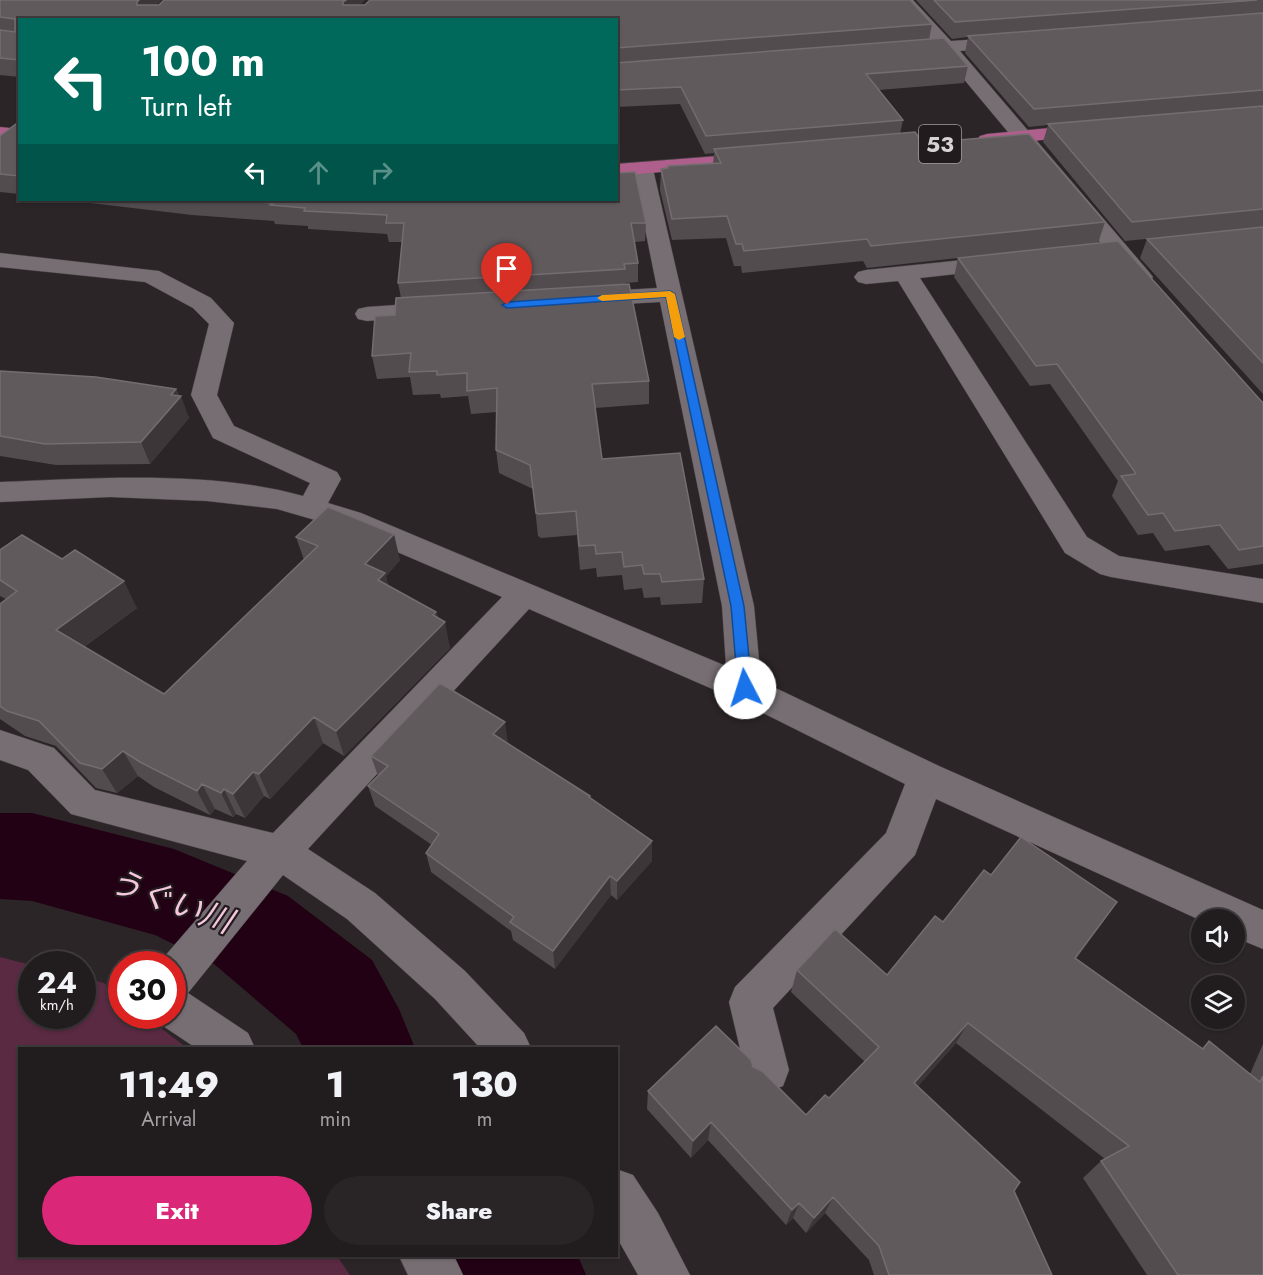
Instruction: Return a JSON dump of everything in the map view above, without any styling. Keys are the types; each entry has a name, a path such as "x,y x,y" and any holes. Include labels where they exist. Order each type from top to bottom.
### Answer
{"main road":[{"name":"53","path":"963,142 1114,128"},
{"path":"0,133 18,135"},
{"path":"630,169 773,158"}],"street":[{"path":"904,0 947,47 1022,137 1130,250 1158,296"},
{"path":"888,51 1029,40"},
{"path":"630,169 670,294 738,606 745,688"},
{"path":"1095,254 1130,250"},
{"path":"0,260 151,276 202,303 222,323 204,395 218,423 223,432 327,479 311,508"},
{"path":"866,277 1023,261"},
{"path":"905,273 1076,545 1111,566 1263,591"},
{"path":"565,301 670,294"},
{"path":"367,314 460,308"},
{"path":"0,492 157,487 278,499 350,520 745,688 926,777 1263,930"},
{"path":"186,972 272,860 525,593"},
{"path":"0,746 41,759 84,803 272,860 361,906 450,985 508,1047"},
{"path":"767,1070 750,1002 902,843 926,777"},
{"path":"186,996 232,1047"},
{"path":"618,1195 641,1230 665,1275"},
{"path":"424,1257 438,1275"}],"shaded area":[{"path":"0,957 18,962 18,1029 96,1029 96,981 108,986 108,1029 162,1029 186,1047 18,1047 18,1257 338,1257 350,1275 0,1275"}],"building":[{"path":"0,0 139,0 137,5 159,5 164,0 346,0 343,5 365,5 370,0 910,0 932,24 618,48 618,18 18,18 18,60 0,58 0,30 15,32 15,19 0,17"},
{"path":"934,0 1257,0 955,22"},
{"path":"1263,13 1263,90 1034,109 968,36"},
{"path":"944,38 968,66 866,74 903,120 706,136 681,87 618,90 618,63"},
{"path":"1263,106 1263,209 1132,222 1048,124"},
{"path":"18,122 18,176 0,174 0,136"},
{"path":"915,132 923,143 1029,134 1105,222 871,246 867,239 744,251 742,244 736,244 727,216 672,219 661,169 668,168 668,166 721,163 714,149"},
{"path":"635,172 646,223 631,223 638,263 624,264 625,269 398,283 404,223 386,223 387,215 304,211 305,208 244,201 618,201 618,173"},
{"path":"1263,227 1263,363 1147,239"},
{"path":"1118,241 1263,402 1263,546 1239,550 1220,525 1175,531 1163,513 1148,515 1121,476 1135,474 1135,472 1057,364 1036,366 958,258"},
{"path":"629,284 649,381 592,384 602,459 680,453 704,579 662,582 660,574 644,574 642,565 624,567 622,552 596,554 595,545 579,546 576,511 536,513 530,465 496,450 497,388 467,391 467,373 437,375 437,371 409,372 411,353 372,356 375,316 395,315 396,298"},
{"path":"0,371 96,377 176,389 171,395 181,396 141,442 45,444 0,436"},
{"path":"328,507 394,534 365,564 385,573 378,580 436,612 433,615 445,622 336,731 314,717 259,774 253,772 233,794 224,789 221,793 202,784 197,791 123,751 102,769 80,763 39,721 7,711 0,706 0,604 17,591 0,580 0,550 22,535 62,559 75,550 124,581 56,630 164,694 318,546 296,537"},
{"path":"440,683 505,722 493,734 590,796 652,841 617,881 610,876 553,951 510,922 514,917 426,853 439,834 368,786 388,766 371,756"},
{"path":"1021,837 1117,902 1075,958 1203,1049 1209,1041 1260,1082 1263,1076 1263,1275 1178,1275 1101,1161 1129,1146 968,1023 914,1083 1020,1182 1014,1191 1052,1275 889,1275 879,1246 833,1197 814,1218 799,1203 792,1210 711,1122 693,1141 648,1091 716,1026 751,1060 753,1067 762,1071 806,1115 825,1095 829,1098 879,1047 797,970 835,929 887,975 935,916 943,922 984,870 991,875"}],"waterway":[{"name":"うぐい川","path":"0,856 32,857 174,895 251,930 334,997 359,1047"},
{"name":"うぐい川","path":"514,1257 523,1275"}],"slow traffic":[{"path":"602,298 670,294 679,337"}],"route":[{"path":"507,305 670,294 738,606 745,688"}]}
